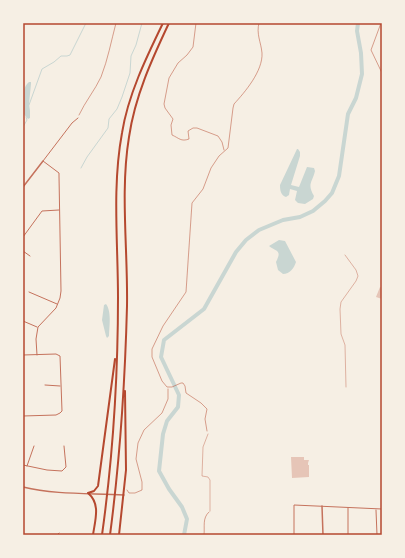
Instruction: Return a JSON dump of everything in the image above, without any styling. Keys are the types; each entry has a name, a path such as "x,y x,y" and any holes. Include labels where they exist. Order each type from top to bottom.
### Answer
{"highway":[{"path":"102,535 112,436 117,354 118,159 123,127 135,87 163,23"},
{"path":"110,535 124,386 127,304 126,183 129,137 132,119 141,90 169,23"},
{"path":"88,494 94,491 98,486 114,362 117,354"},
{"path":"118,535 124,495 127,455 126,397 124,386"},
{"path":"88,494 93,497 96,505 93,535"}],"street":[{"path":"23,187 72,123 78,118"},
{"path":"37,355 36,339 38,327 52,313 57,304 61,291 59,173 43,161"},
{"path":"23,237 42,211 60,210"},
{"path":"23,251 30,256"},
{"path":"29,292 57,304"},
{"path":"23,322 38,327"},
{"path":"23,356 56,354 60,356 62,411 60,414 56,415 23,416"},
{"path":"45,385 60,386"},
{"path":"27,466 34,446"},
{"path":"23,465 47,470 65,470 64,446"},
{"path":"23,487 38,490 88,494 124,495"},
{"path":"294,535 294,505 382,509"},
{"path":"322,506 322,535"},
{"path":"348,507 348,535"},
{"path":"376,509 377,535"}],"lane":[{"path":"345,255 356,270 358,276 356,282 344,297 340,309 341,334 345,345 346,387"},
{"path":"208,434 203,447 202,476 208,477 210,480 210,511"}],"path":[{"path":"78,118 100,79 111,48 116,23"},
{"path":"196,23 193,47 178,63 169,78 164,104 165,108 173,119 171,125 172,135 184,141 189,139 188,130 197,128 218,136 222,142 224,151"},
{"path":"127,490 129,493 142,490 142,482 136,459 138,443 144,430 162,413 168,399 168,388 162,381 152,357 152,349 163,326 186,292 192,203 204,186 211,168 219,156 228,148 232,108 251,83 261,60 262,55 257,31 259,23"},
{"path":"381,23 372,50 382,73"},
{"path":"168,388 183,383 186,393 207,409 205,419 208,434"},
{"path":"204,535 204,519 206,514 210,511"}],"shaded area":[{"path":"29,82 31,82 31,84 29,104 30,118 28,119 23,113 23,101 25,88"},
{"path":"297,149 300,152 300,156 291,185 299,187 307,167 314,168 315,171 310,186 314,196 313,199 305,204 298,203 295,200 297,191 290,189 289,195 286,197 282,194 280,189 280,185"},
{"path":"279,240 285,241 296,262 291,270 285,274 278,270 276,262 279,253 269,246"},
{"path":"106,304 109,311 110,320 109,336 107,338 102,320 104,305"}],"building":[{"path":"380,287 382,288 382,299 376,297"},
{"path":"291,457 304,457 304,460 309,460 309,477 292,478"}],"waterway":[{"path":"29,105 42,69 61,56 70,55 86,23"},
{"path":"81,168 108,128 109,119 117,109 130,73 131,56 136,45 142,23"},
{"path":"184,535 187,519 182,507 169,489 159,471 163,434 167,421 178,407 179,395 161,357 164,340 204,309 236,252 246,240 259,230 283,220 300,217 313,211 332,193 339,176 348,114 356,98 362,74 361,53 357,31 358,23"},
{"path":"23,127 27,120 26,117"}]}
